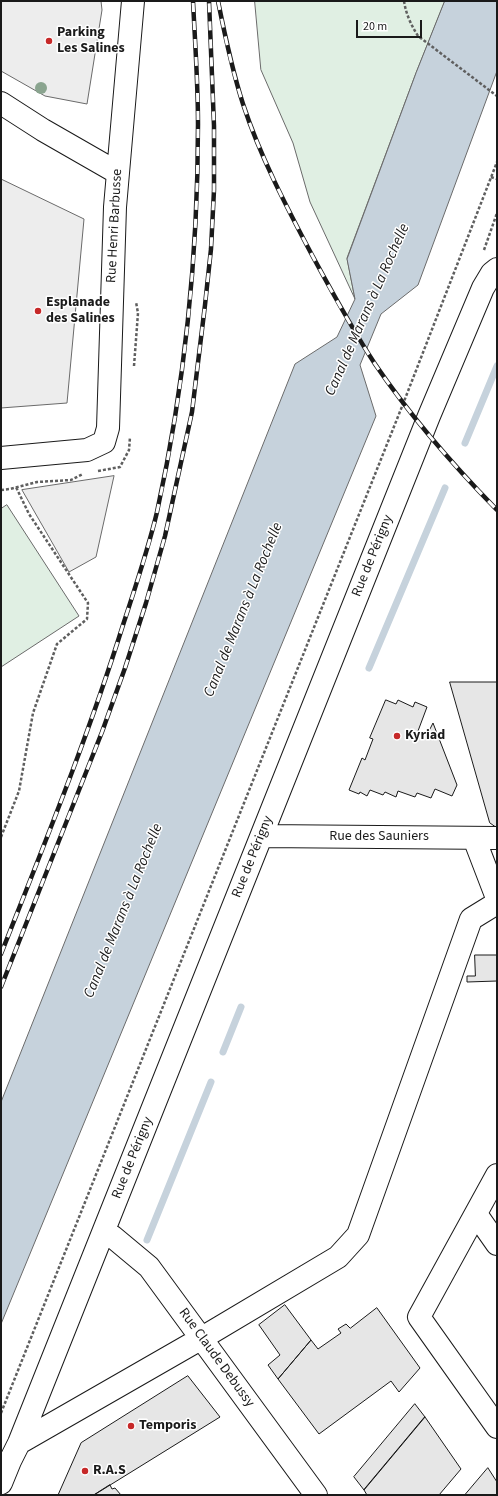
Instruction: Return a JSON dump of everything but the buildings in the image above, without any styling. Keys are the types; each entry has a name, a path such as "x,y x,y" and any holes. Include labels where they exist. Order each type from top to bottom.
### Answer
{"street":[{"name":"Rue Henri Barbusse","path":"1,458 87,450 104,442 108,428 111,311 118,173 133,1"},
{"path":"1,103 43,130 118,173"},
{"name":"Rue de Périgny","path":"1,1483 19,1443 429,416 483,288 495,271"},
{"name":"Rue des Sauniers","path":"262,836 497,838"},
{"path":"474,838 497,898"},
{"path":"19,1443 202,1338 338,1257 358,1235 471,919 497,902"},
{"path":"497,1176 419,1317 497,1427"},
{"path":"476,1214 497,1244"},
{"name":"Rue Claude Debussy","path":"103,1233 113,1237 150,1267 316,1495"},
{"path":"1,1483 12,1495"}],"path":[{"path":"404,1 411,25 418,36 497,96"},
{"path":"1,1413 403,404 497,162"},
{"path":"491,177 497,179"},
{"path":"1,490 27,484"},
{"path":"1,837 19,791 33,713 46,674 58,644 87,619 88,603 29,514 16,487"}],"green space":[{"path":"255,1 445,1 416,73 347,258 355,299 310,202 293,143 261,70"},
{"path":"7,505 79,616 1,667 1,509"}],"shaded area":[{"name":"Parking Les Salines","path":"1,1 101,1 102,10 87,104 45,96 1,71"},
{"name":"Esplanade des Salines","path":"1,179 84,219 67,403 1,408"},
{"path":"114,476 96,557 69,572 22,490"}],"water":[{"name":"Canal de Marans à La Rochelle","path":"445,1 497,1 497,71 418,285 381,314 360,365 376,416 1,1324 1,1102 295,364 337,337 355,299 347,259 416,73"}],"waterway":[{"path":"465,443 497,366"},
{"path":"369,668 445,488"},
{"path":"223,1052 241,1007"},
{"path":"147,1240 211,1082"}],"railway":[{"path":"1,954 65,791 109,667 150,540 167,464 188,319 196,222 198,109 193,1"},
{"path":"1,987 102,732 125,668 146,603 165,536 192,412 211,249 214,190 214,126 209,1"},
{"path":"218,1 232,66 257,143 283,199 327,283 375,364 403,403 464,476 497,510"}],"place":[{"name":"Parking Les Salines","path":"49,41"},
{"name":"Esplanade des Salines","path":"38,311"},
{"name":"Kyriad","path":"397,736"},
{"name":"Temporis","path":"131,1426"},
{"name":"R.A.S","path":"85,1471"}]}
